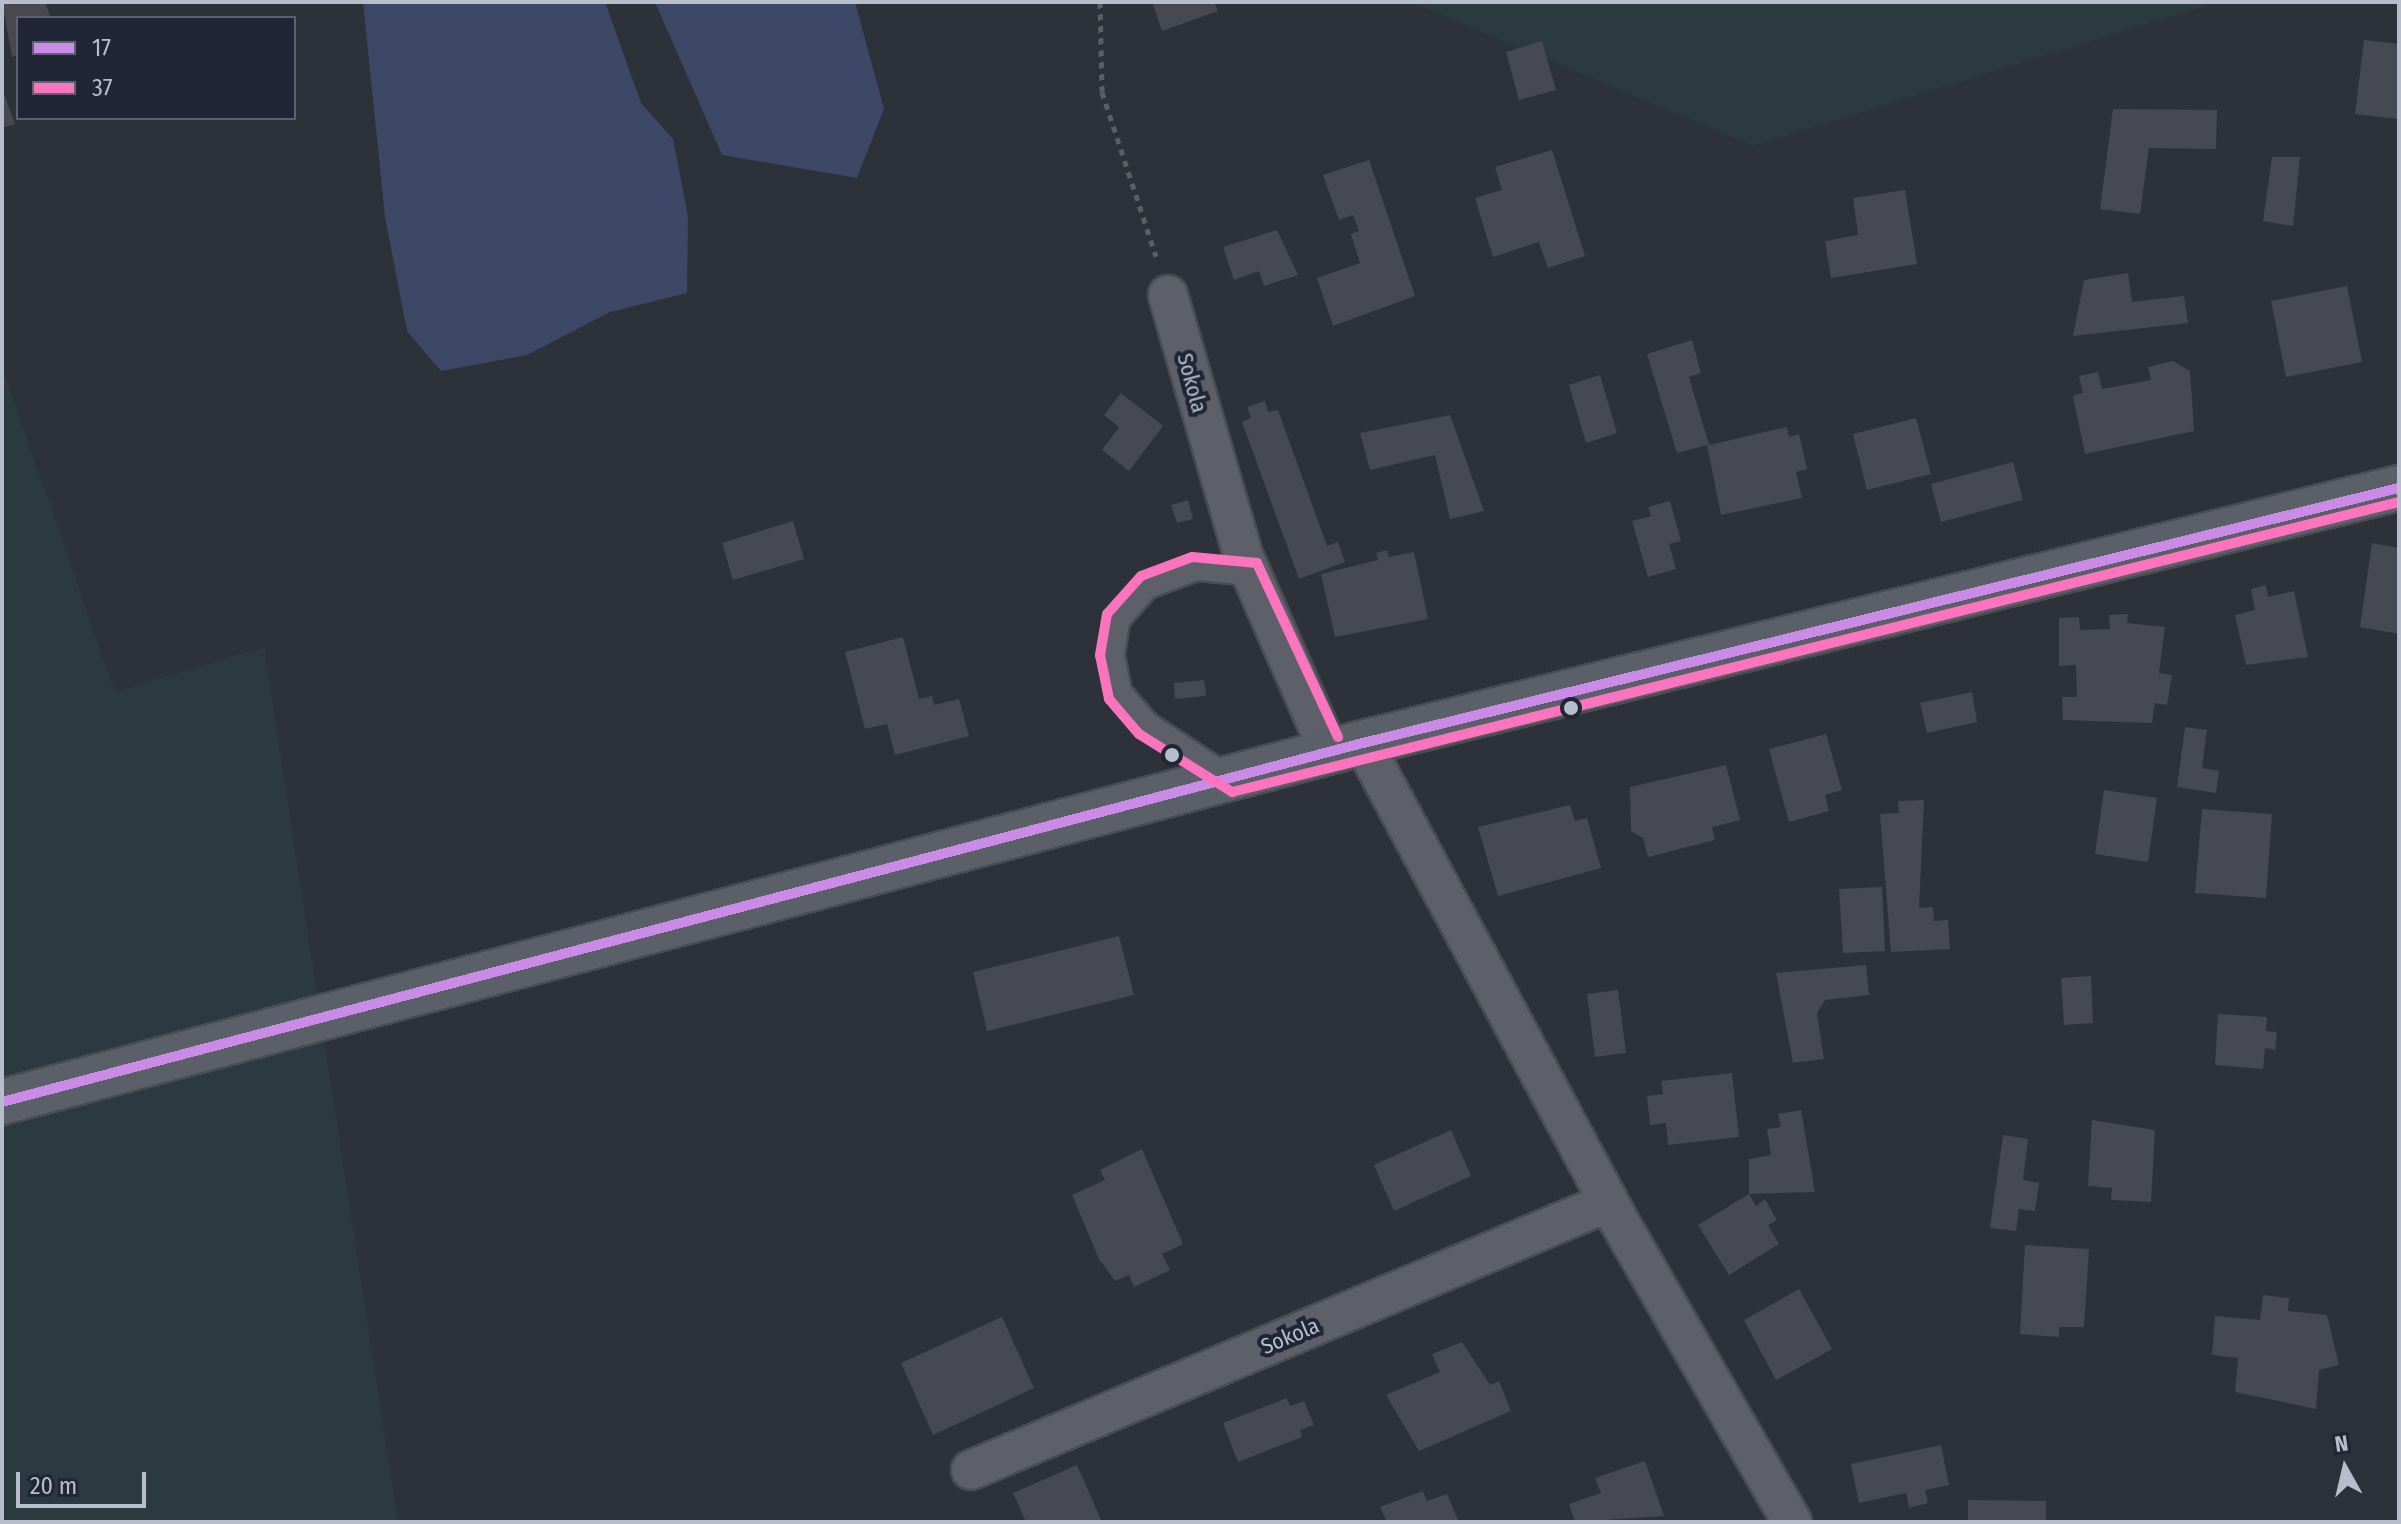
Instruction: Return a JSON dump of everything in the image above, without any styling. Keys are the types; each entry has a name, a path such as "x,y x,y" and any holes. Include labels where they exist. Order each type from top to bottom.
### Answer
{"street":[{"name":"Sokola","path":"1168,295 1251,575 1346,747 1792,1522"},
{"path":"2,1102 1346,747 2399,488"},
{"name":"Sokola","path":"971,1470 1609,1202"}],"lane":[{"path":"1231,778 1148,723 1121,691 1114,654 1119,621 1148,588 1197,570 1251,575"}],"path":[{"path":"1100,2 1102,92 1168,295"}],"shaded area":[{"path":"1411,2 2218,2 1753,146"},
{"path":"2,366 115,692 264,647 398,1522 2,1522"}],"water":[{"path":"363,2 605,2 641,103 673,139 688,216 687,293 610,312 527,355 441,371 407,331 385,217"},
{"path":"655,2 855,2 884,109 857,178 722,155"}],"building":[{"path":"2,2 45,2 50,16 16,16 16,56 12,57"},
{"path":"1152,2 1214,2 1218,11 1162,31"},
{"path":"2364,40 2399,44 2398,119 2355,114"},
{"path":"1542,41 1556,90 1519,100 1506,52"},
{"path":"2,88 15,124 2,128"},
{"path":"2113,109 2217,110 2216,149 2149,148 2140,214 2100,209"},
{"path":"1552,150 1585,256 1548,268 1539,242 1493,257 1475,198 1502,190 1495,167"},
{"path":"2272,157 2300,157 2293,226 2263,221"},
{"path":"1369,160 1415,296 1333,326 1317,278 1360,263 1351,234 1359,231 1353,215 1339,220 1323,175"},
{"path":"1905,190 1917,264 1831,278 1825,241 1858,235 1853,198"},
{"path":"1277,230 1298,275 1264,286 1259,271 1234,280 1223,247"},
{"path":"2128,273 2132,302 2184,296 2188,323 2073,336 2084,280"},
{"path":"2347,286 2362,362 2286,377 2271,301"},
{"path":"1692,340 1701,373 1689,377 1709,445 1787,427 1789,437 1799,434 1807,469 1796,472 1802,498 1721,515 1707,445 1677,453 1647,354"},
{"path":"2173,361 2190,371 2194,431 2085,454 2073,396 2083,393 2079,376 2098,372 2102,389 2151,380 2148,367"},
{"path":"1600,375 1617,433 1586,443 1569,385"},
{"path":"1121,393 1163,426 1129,471 1102,450 1119,427 1104,415"},
{"path":"1265,401 1268,412 1278,410 1327,546 1338,542 1345,562 1299,579 1242,422 1251,418 1247,407"},
{"path":"1450,415 1484,511 1450,519 1435,455 1370,470 1360,433"},
{"path":"1916,418 1931,474 1867,490 1853,434"},
{"path":"2013,462 2023,500 1941,522 1931,484"},
{"path":"1188,500 1193,519 1177,523 1171,505"},
{"path":"1670,501 1681,541 1669,544 1676,569 1648,577 1632,521 1651,516 1648,507"},
{"path":"793,521 804,559 733,580 722,543"},
{"path":"2372,543 2399,548 2399,634 2360,627"},
{"path":"1387,550 1389,557 1414,552 1428,619 1335,637 1321,574 1378,560 1376,553"},
{"path":"2266,585 2268,597 2294,591 2308,657 2246,665 2235,615 2255,610 2251,589"},
{"path":"2128,614 2127,623 2165,627 2159,673 2172,675 2167,705 2155,703 2152,723 2063,720 2062,697 2077,697 2076,665 2059,666 2059,618 2079,617 2080,630 2110,629 2109,615"},
{"path":"903,637 919,699 932,696 934,705 959,699 969,736 895,755 887,724 865,729 845,652"},
{"path":"1204,680 1206,696 1175,699 1174,683"},
{"path":"1972,692 1977,722 1927,733 1920,703"},
{"path":"2185,727 2207,730 2202,768 2219,771 2216,793 2177,787"},
{"path":"1826,734 1842,790 1825,795 1829,811 1789,822 1769,749"},
{"path":"1726,765 1740,820 1712,827 1715,840 1648,857 1643,838 1631,831 1630,787"},
{"path":"2104,790 2157,798 2148,862 2095,854"},
{"path":"1924,800 1919,908 1933,907 1934,921 1948,920 1950,949 1891,952 1880,814 1899,813 1898,801"},
{"path":"1570,805 1575,821 1587,818 1601,868 1498,896 1478,827"},
{"path":"2202,809 2272,814 2266,898 2195,893"},
{"path":"1882,887 1885,951 1843,953 1839,889"},
{"path":"1119,936 1134,995 987,1031 973,972"},
{"path":"1866,965 1869,995 1825,1000 1817,1013 1824,1059 1793,1063 1776,973"},
{"path":"2091,976 2093,1023 2064,1025 2061,978"},
{"path":"1618,990 1626,1053 1595,1057 1587,994"},
{"path":"2218,1014 2267,1017 2266,1031 2277,1032 2275,1050 2265,1048 2263,1069 2215,1065"},
{"path":"1732,1073 1739,1137 1668,1145 1666,1123 1650,1125 1647,1096 1663,1094 1661,1081"},
{"path":"1801,1110 1815,1192 1749,1194 1749,1159 1771,1155 1767,1129 1781,1127 1778,1114"},
{"path":"2092,1120 2155,1130 2151,1202 2111,1200 2112,1188 2088,1186"},
{"path":"1451,1130 1471,1176 1394,1211 1374,1165"},
{"path":"2003,1135 2028,1139 2023,1180 2039,1183 2035,1211 2019,1209 2016,1231 1990,1228"},
{"path":"1142,1149 1183,1244 1162,1254 1170,1270 1134,1287 1129,1275 1115,1281 1099,1259 1072,1195 1105,1180 1100,1170"},
{"path":"1749,1194 1756,1206 1765,1199 1777,1220 1768,1225 1779,1244 1729,1275 1698,1225"},
{"path":"2025,1245 2089,1249 2084,1327 2059,1327 2059,1337 2020,1334"},
{"path":"1799,1289 1832,1349 1776,1380 1744,1320"},
{"path":"2263,1295 2289,1298 2288,1311 2327,1315 2339,1365 2319,1370 2316,1409 2235,1392 2238,1358 2212,1355 2215,1316 2260,1320"},
{"path":"1002,1317 1034,1388 933,1435 901,1363"},
{"path":"1462,1342 1490,1385 1499,1381 1511,1411 1419,1451 1386,1395 1440,1372 1432,1354"},
{"path":"1287,1398 1290,1406 1304,1401 1314,1425 1300,1430 1302,1437 1238,1462 1223,1423"},
{"path":"1941,1445 1949,1485 1925,1490 1928,1503 1909,1508 1906,1493 1859,1503 1851,1464"},
{"path":"1645,1461 1664,1516 1575,1522 1569,1504 1601,1493 1595,1478"},
{"path":"1077,1465 1102,1522 1026,1522 1013,1493"},
{"path":"1423,1491 1427,1501 1447,1494 1459,1522 1387,1522 1380,1507"},
{"path":"1968,1500 2046,1501 2046,1522 1968,1522"}],"transit line":[{"name":"17","path":"2,1102 1363,743 2399,488"},
{"name":"37","path":"1338,737 1257,563 1192,557 1141,576 1107,614 1100,655 1109,699 1139,734 1232,792 2399,502"}]}
